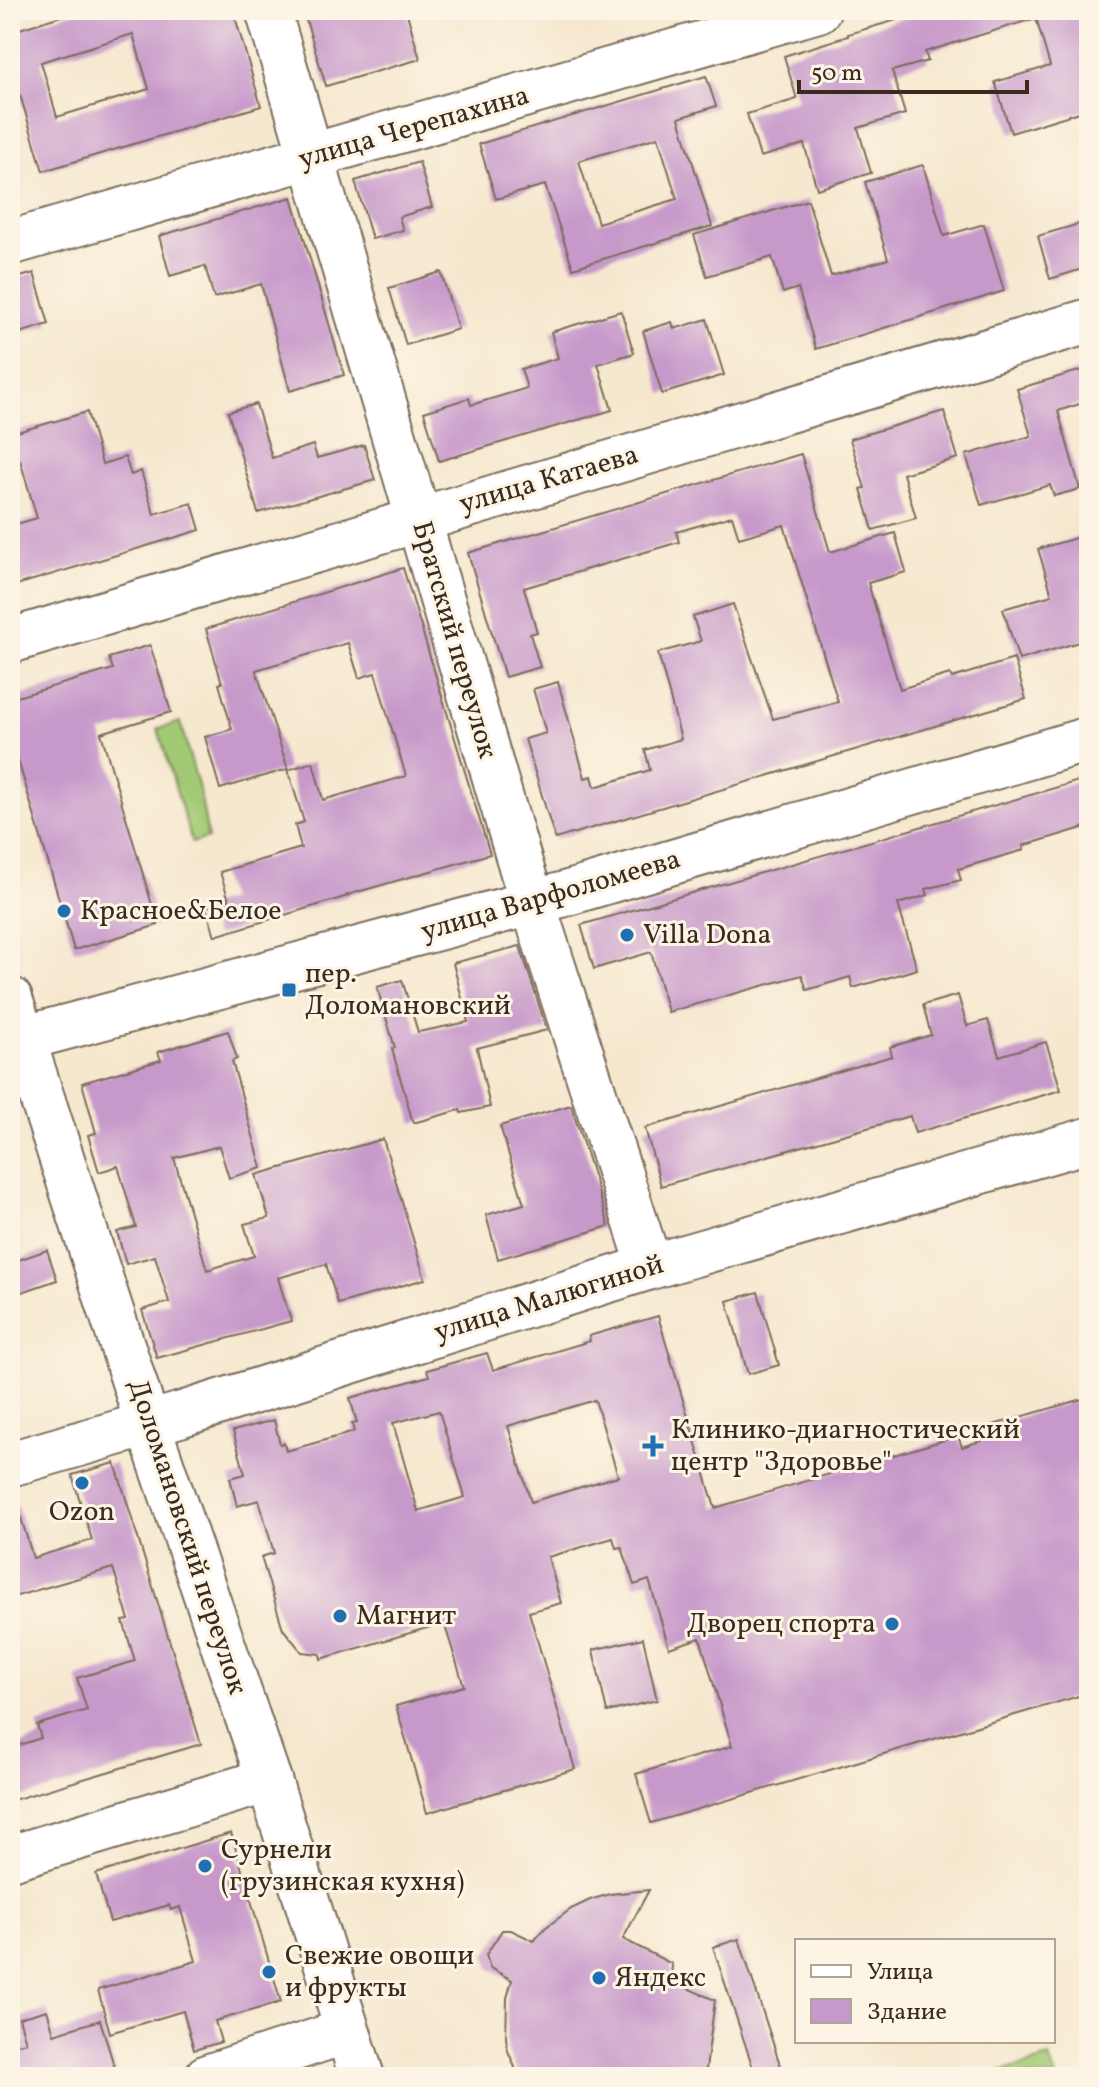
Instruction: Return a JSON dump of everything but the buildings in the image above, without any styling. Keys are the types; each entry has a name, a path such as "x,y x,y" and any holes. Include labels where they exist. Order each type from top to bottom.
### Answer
{"street":[{"name":"Братский переулок","path":"268,10 532,902 650,1267"},
{"name":"улица Черепахина","path":"10,243 818,10"},
{"name":"улица Катаева","path":"10,641 1089,321"},
{"name":"улица Варфоломеева","path":"14,1027 532,902 1089,739"},
{"name":"Доломановский переулок","path":"14,1027 269,1780 362,2077"},
{"name":"улица Малюгиной","path":"10,1464 148,1425 650,1267 1089,1140"},
{"path":"10,1858 269,1780"},
{"path":"207,2077 347,2031"}],"green space":[{"path":"180,722 200,792 208,838 192,843 158,729"},
{"path":"1049,2058 1056,2077 983,2077"}],"place":[{"name":"Красное&Белое","path":"64,911"},
{"name":"Villa Dona","path":"627,935"},
{"name":"пер. Доломановский","path":"289,990"},
{"name":"Клинико-диагностический центр \"Здоровье\"","path":"653,1446"},
{"name":"Ozon","path":"82,1483"},
{"name":"Магнит","path":"340,1616"},
{"name":"Дворец спорта","path":"892,1624"},
{"name":"Сурнели (грузинская кухня)","path":"205,1866"},
{"name":"Свежие овощи и фрукты","path":"269,1972"},
{"name":"Яндекс","path":"599,1978"}]}
